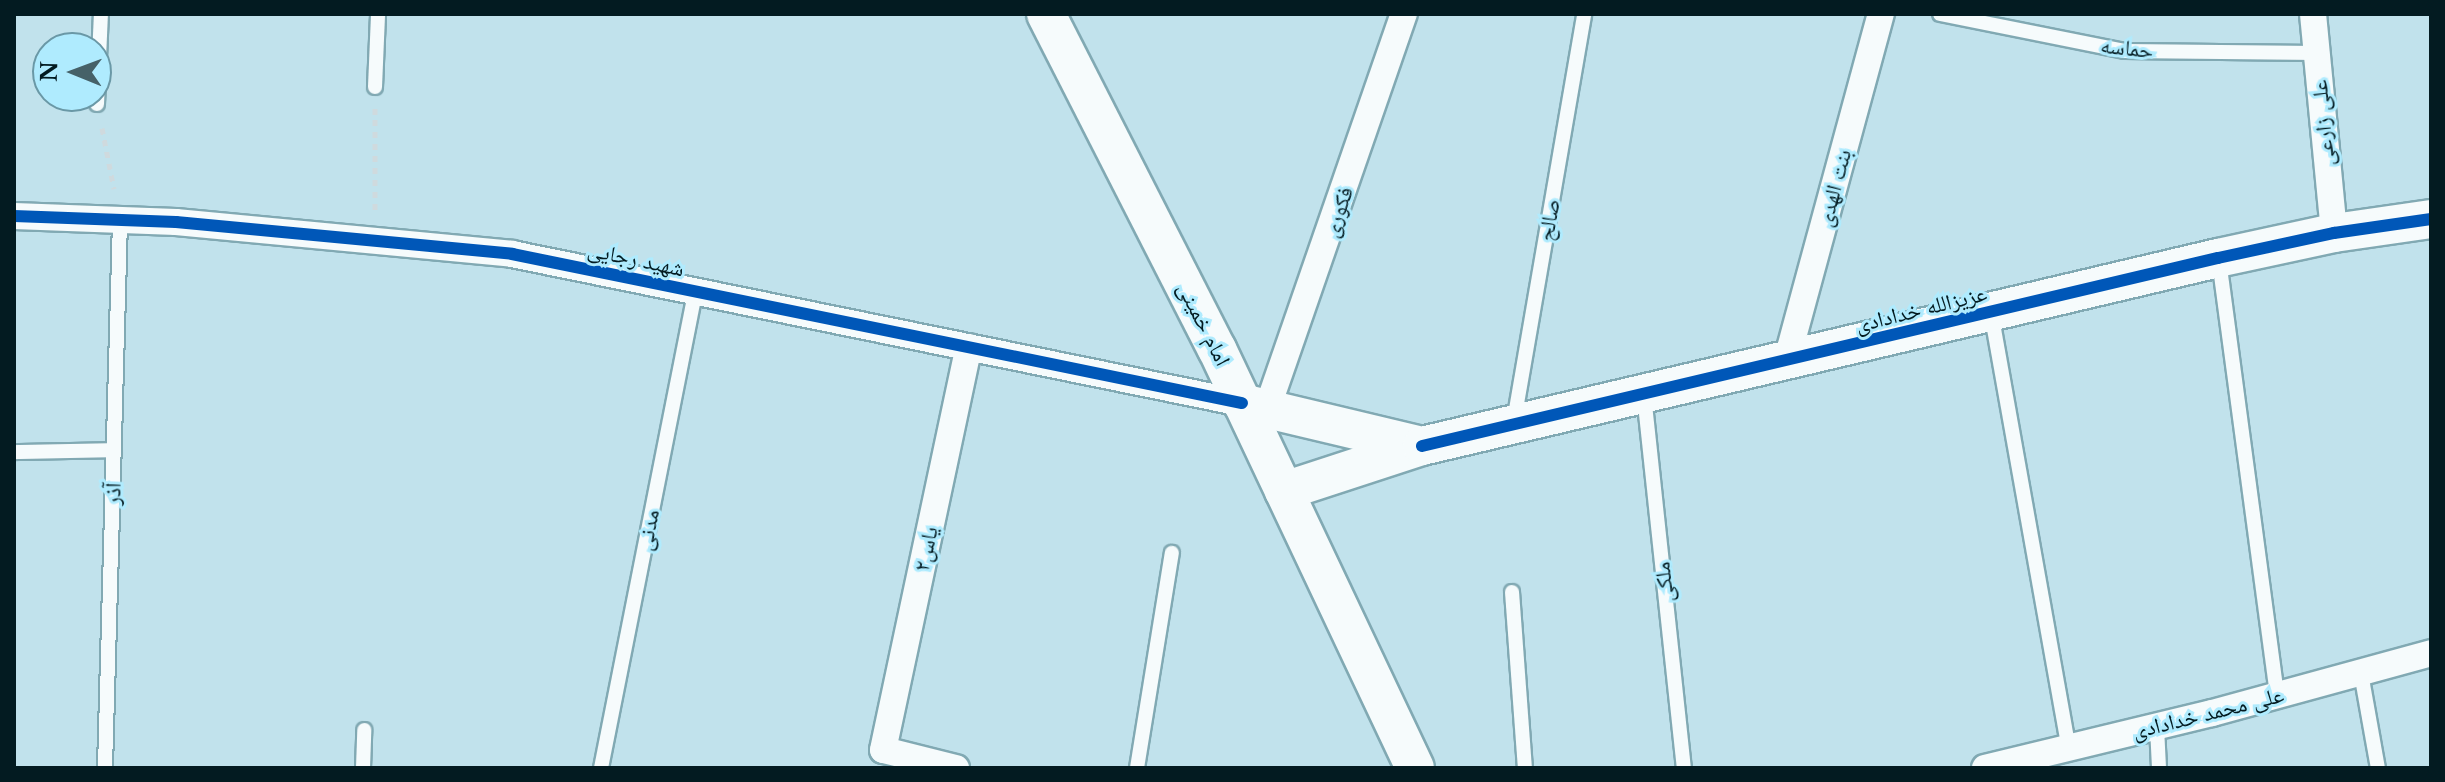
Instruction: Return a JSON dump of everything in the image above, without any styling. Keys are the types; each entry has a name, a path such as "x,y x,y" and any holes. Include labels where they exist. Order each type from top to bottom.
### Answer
{"main road":[{"name":"امام خمینی","path":"1046,14 1255,406 1284,491 1415,768"},
{"name":"عزیزالله خدادادی","path":"1284,491 1422,446 1786,363 2218,258 2334,233 2431,219"},
{"path":"1255,406 1422,446"}],"street":[{"name":"فکوری","path":"1255,406 1312,287 1404,14"},
{"name":"بنت الهدی","path":"1786,363 1881,14"},
{"name":"علی زارعی","path":"2313,14 2334,233"},
{"name":"شهید رجایی","path":"14,216 120,220 512,254 1255,406"},
{"name":"یاس۲","path":"881,759 969,347"},
{"name":"علی محمد خدادادی","path":"1985,768 2157,727 2431,653"},
{"path":"881,759 956,768"}],"lane":[{"path":"375,87 378,14"},
{"name":"صالح","path":"1513,425 1584,14"},
{"name":"حماسه","path":"1940,14 2125,51 2317,53"},
{"name":"آذر","path":"105,768 120,220"},
{"path":"2218,258 2277,696"},
{"name":"مدنی","path":"601,768 695,292"},
{"path":"1991,312 2069,748"},
{"name":"ملکی","path":"1644,395 1684,768"},
{"path":"14,452 114,450"},
{"path":"1137,768 1172,553"},
{"path":"1512,592 1525,768"},
{"path":"2361,673 2378,768"},
{"path":"2157,727 2159,768"},
{"path":"363,768 364,730"}],"path":[{"path":"375,87 375,241"},
{"path":"99,112 120,220"}],"cycle path":[{"path":"14,216 176,222 512,254 1242,403"},
{"path":"1422,446 2218,258 2334,233 2431,219"}]}
